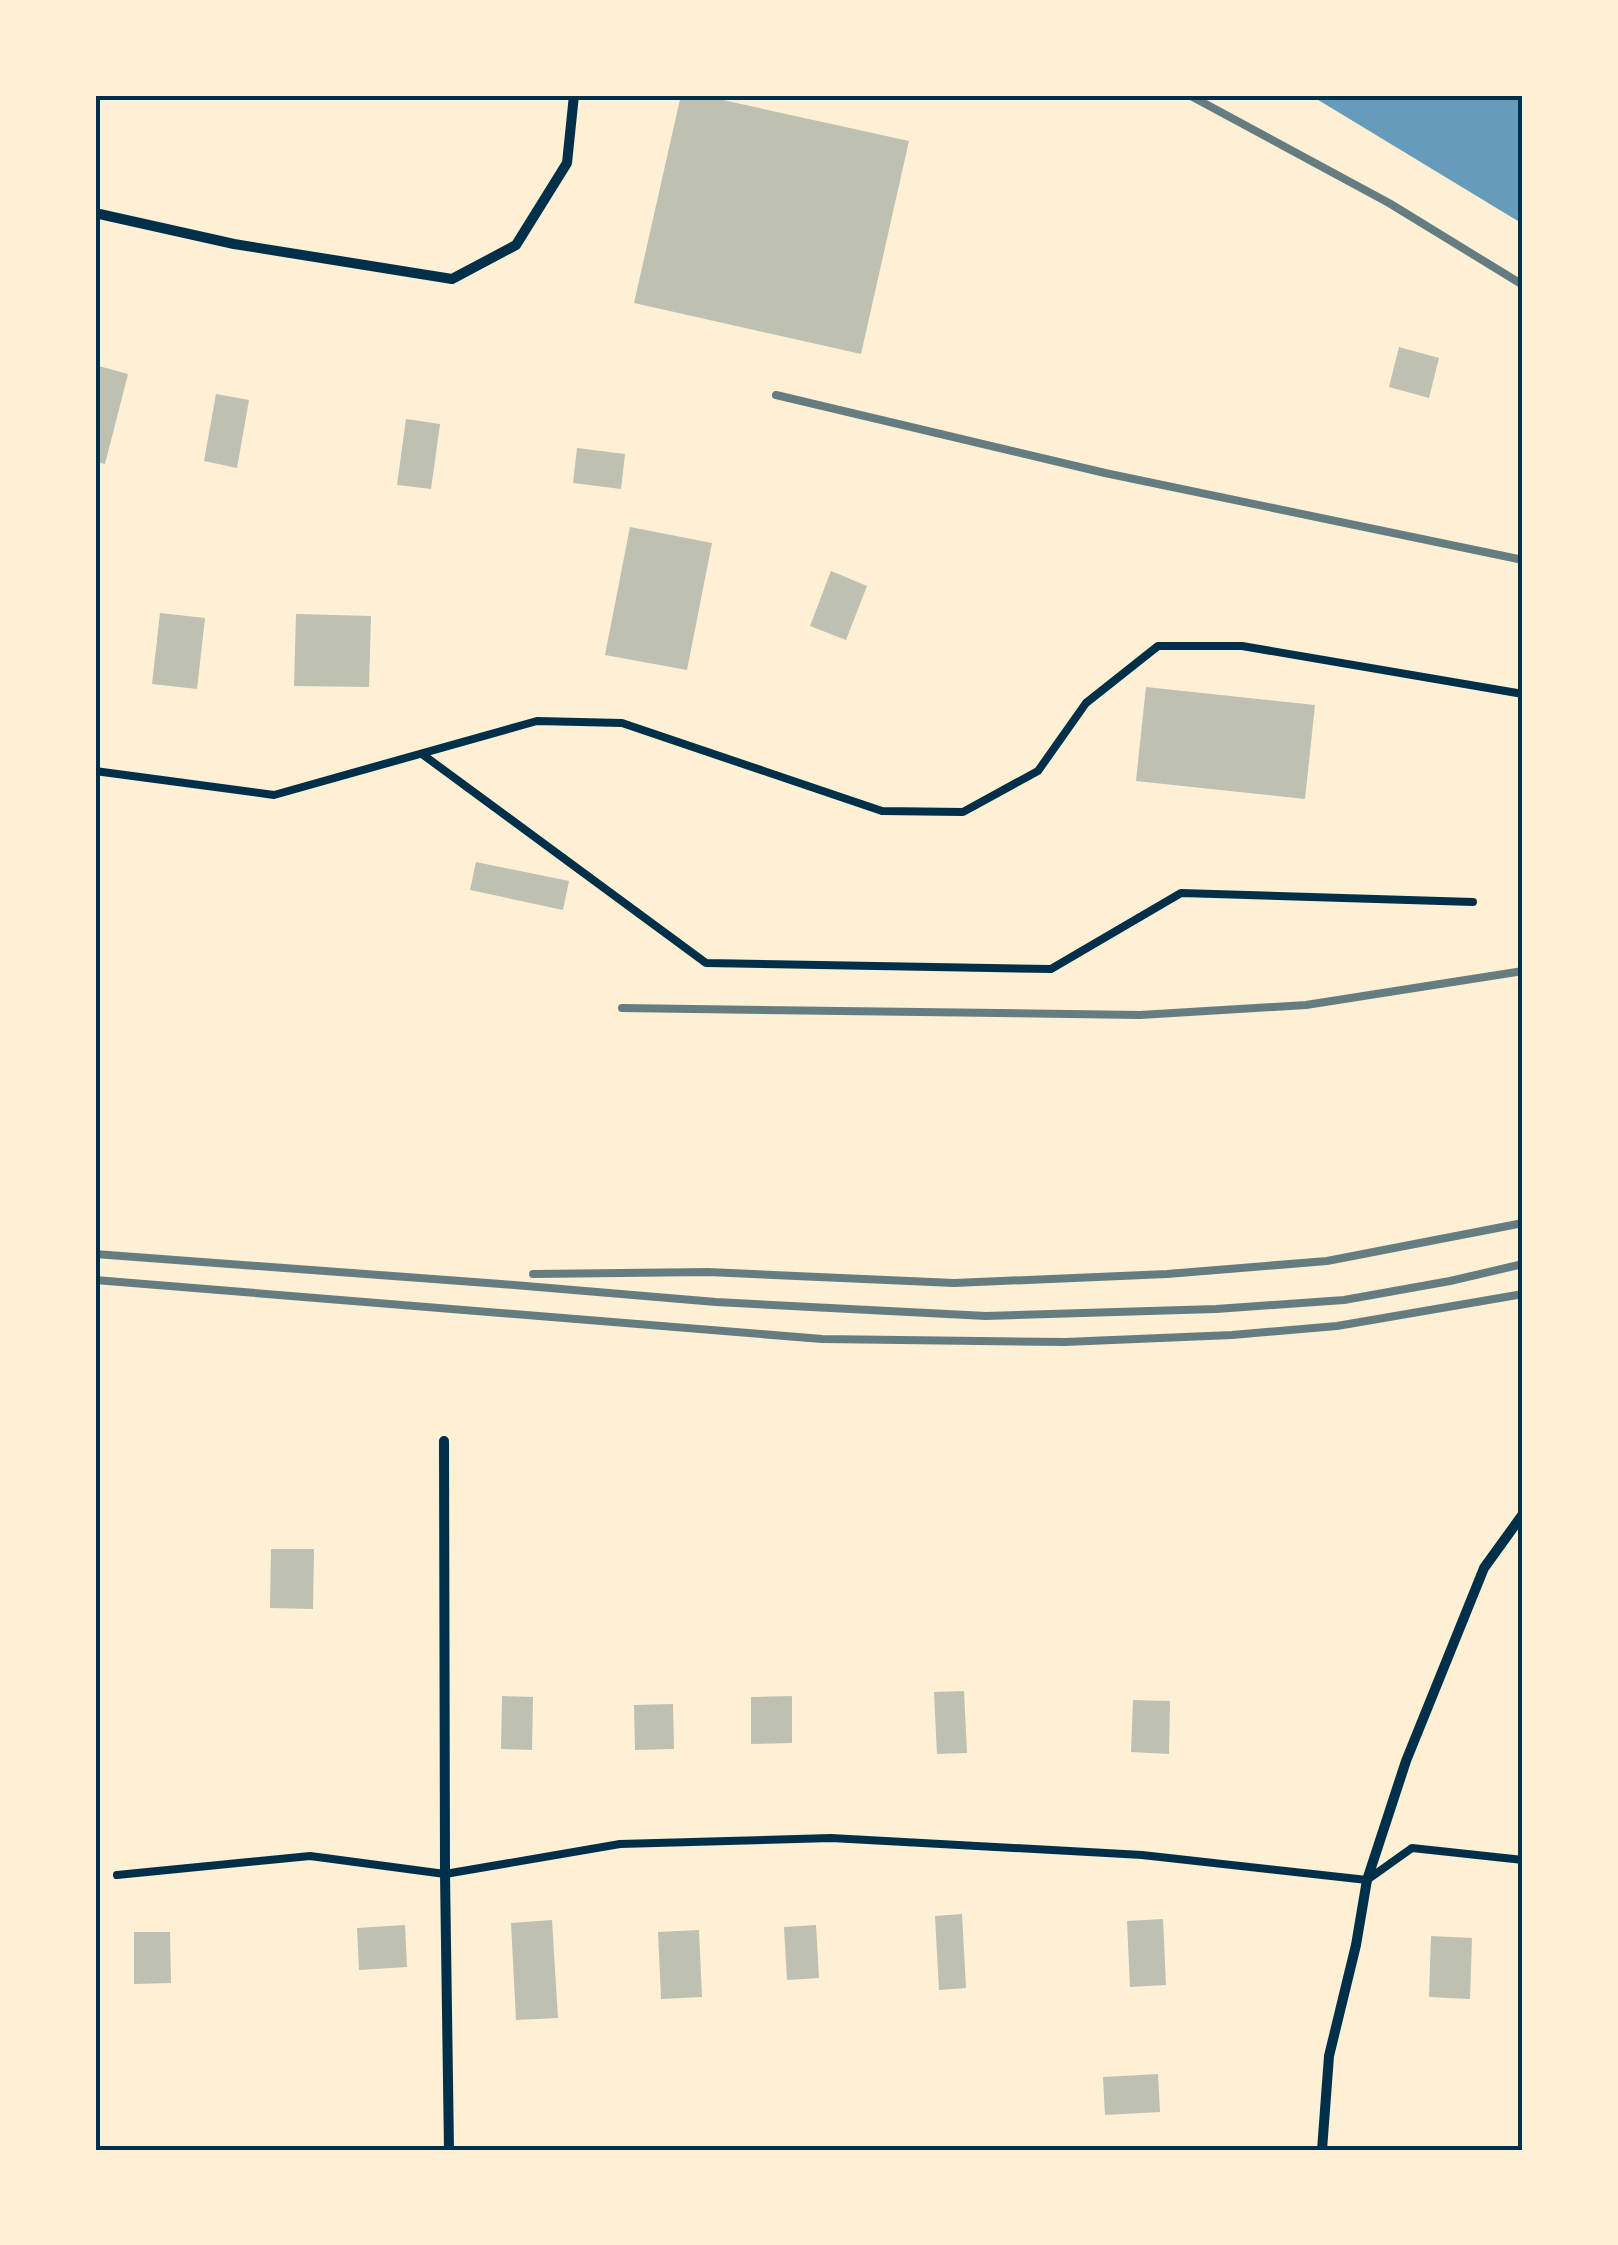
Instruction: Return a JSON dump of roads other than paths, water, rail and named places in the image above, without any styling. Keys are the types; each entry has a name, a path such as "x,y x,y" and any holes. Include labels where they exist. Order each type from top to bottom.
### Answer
{"street":[{"path":"95,214 234,244 452,279 516,244 567,163 574,95"},
{"path":"444,1441 449,2150"},
{"path":"1322,2150 1329,2056 1367,1880 1406,1761 1484,1568 1523,1514"}],"lane":[{"path":"95,771 274,795 537,722 622,723 882,811 963,812 1038,771 1086,703 1158,646 1242,646 1523,694"},
{"path":"422,754 706,963 1051,969 1181,893 1473,902"},
{"path":"117,1875 310,1856 445,1874 620,1844 831,1838 1142,1856 1367,1880 1412,1848 1523,1860"}],"water":[{"path":"1310,95 1523,95 1523,224 1508,215"}],"railway":[{"path":"1189,95 1389,203 1523,285"},
{"path":"776,395 1105,473 1523,560"},
{"path":"622,1008 1140,1015 1306,1005 1523,971"},
{"path":"533,1274 708,1272 954,1283 1167,1274 1327,1261 1523,1223"},
{"path":"95,1254 716,1302 986,1316 1216,1309 1344,1300 1523,1264"},
{"path":"95,1280 822,1339 1065,1342 1337,1326 1523,1294"}]}
